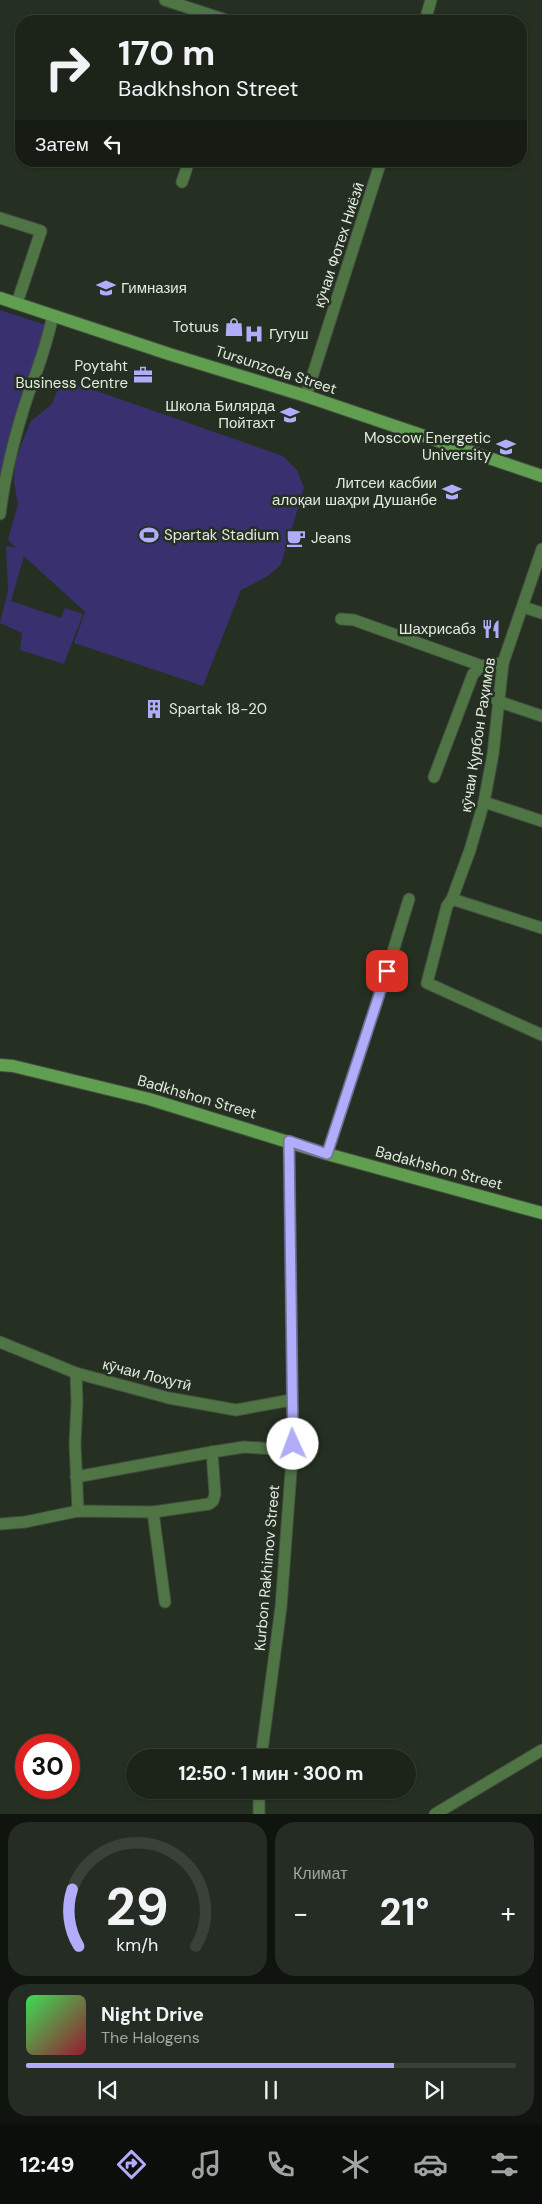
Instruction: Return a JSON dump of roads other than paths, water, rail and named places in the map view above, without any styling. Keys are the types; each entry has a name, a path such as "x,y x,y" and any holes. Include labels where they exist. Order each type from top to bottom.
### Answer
{"main road":[{"name":"Tursunzoda Street","path":"0,298 169,354 306,396 542,476"},
{"name":"Badkhshon Street","path":"0,1065 22,1068 149,1099 327,1154"},
{"name":"Badakhshon Street","path":"327,1154 542,1213"}],"street":[{"path":"164,0 178,2 213,15"},
{"path":"427,15 431,0"},
{"path":"182,182 187,167"},
{"name":"кӯчаи Фотех Ниёзӣ","path":"306,396 380,167"},
{"path":"0,218 41,231 17,303"},
{"path":"0,514 8,464 28,394 37,374 53,315"},
{"name":"кӯчаи Қурбон Раҳимов","path":"542,550 503,663 484,802 452,899 442,921 427,983 542,1035"},
{"path":"523,606 542,613"},
{"path":"341,619 354,620 482,666 503,663"},
{"name":"кӯчаи Қурбон Раҳимов","path":"434,777 473,674 482,666"},
{"path":"498,701 542,716"},
{"path":"484,802 542,821"},
{"path":"327,1154 392,972 409,898"},
{"path":"452,899 542,928"},
{"name":"Kurbon Rakhimov Street","path":"262,1749 281,1607 292,1450 289,1141"},
{"name":"кӯчаи Лоҳутӣ","path":"0,1342 76,1373 169,1398 236,1410 291,1400"},
{"path":"76,1373 76,1477 78,1511"},
{"path":"76,1477 244,1447 292,1450"},
{"path":"0,1524 25,1522 78,1511 152,1512 178,1510 208,1504 215,1494 212,1452"},
{"path":"152,1512 165,1602"},
{"path":"435,1814 542,1750"},
{"path":"259,1799 259,1814"}],"place":[{"name":"Гимназия","path":"106,288"},
{"name":"Totuus","path":"234,327"},
{"name":"Гугуш","path":"254,334"},
{"name":"Poytaht Business Centre","path":"143,375"},
{"name":"Школа Билярда Пойтахт","path":"290,415"},
{"name":"Moscow Energetic University","path":"506,447"},
{"name":"Литсеи касбии алоқаи шаҳри Душанбе","path":"452,492"},
{"name":"Spartak Stadium","path":"149,535"},
{"name":"Jeans","path":"296,538"},
{"name":"Шахрисабз","path":"491,629"},
{"name":"Spartak 18-20","path":"154,709"}]}
